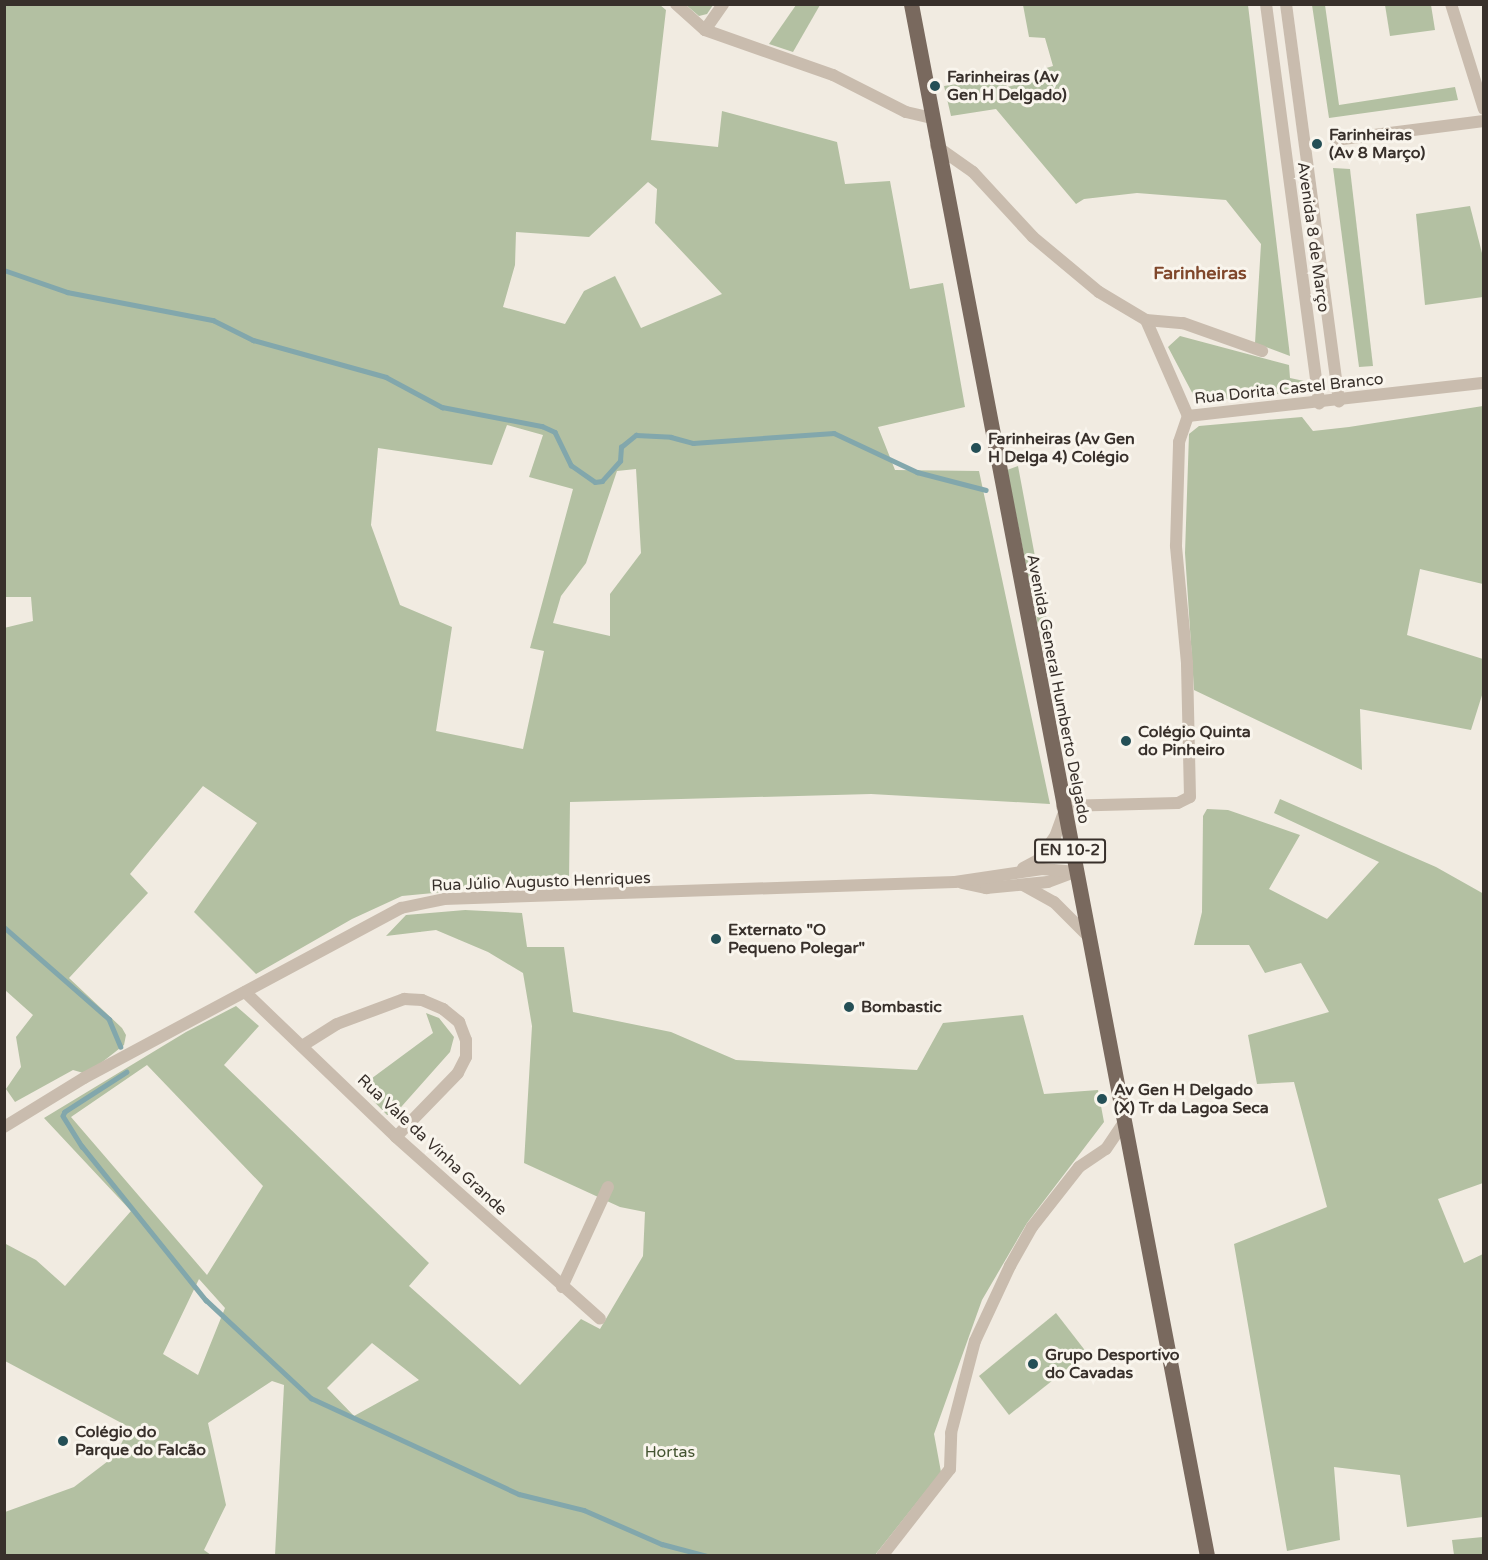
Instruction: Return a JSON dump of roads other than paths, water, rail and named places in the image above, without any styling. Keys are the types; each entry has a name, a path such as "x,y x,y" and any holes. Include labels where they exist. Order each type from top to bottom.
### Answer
{"main road":[{"name":"Avenida General Humberto Delgado","path":"910,4 1062,810 1207,1556"}],"street":[{"path":"676,4 705,30 833,75 906,112 931,118"},
{"path":"705,30 723,4"},
{"name":"Avenida 8 de Março","path":"1266,4 1319,403"},
{"name":"Avenida 8 de Março","path":"1286,4 1339,401"},
{"path":"1451,4 1484,109"},
{"path":"1335,140 1484,121"},
{"path":"936,146 973,172 1033,237 1100,292 1146,321 1183,323 1262,351"},
{"name":"Rua Dorita Castel Branco","path":"1146,321 1188,416 1339,401 1484,383"},
{"path":"1062,810 1178,802 1190,796 1187,663 1176,546 1179,442 1188,416"},
{"name":"Rua Júlio Augusto Henriques","path":"1016,872 1038,860 1055,837 1062,810"},
{"name":"Rua Júlio Augusto Henriques","path":"4,1127 84,1078 401,908 444,900 955,882 1042,869 1074,872"},
{"name":"Rua Júlio Augusto Henriques","path":"955,882 986,888 1023,885 1048,882 1074,872"},
{"path":"1023,885 1054,902 1087,935"},
{"name":"Rua Vale da Vinha Grande","path":"245,992 396,1137 600,1319"},
{"path":"302,1046 337,1024 404,999 422,1000 443,1009 459,1022 466,1040 462,1065 396,1137"},
{"path":"882,1556 950,1469 951,1433 975,1341 1010,1266 1032,1227 1080,1167 1106,1149 1124,1124"},
{"path":"562,1287 608,1187"}],"waterway":[{"path":"4,270 67,292 213,320 253,340 386,377 442,407 542,426 555,432 571,465 595,482 602,481 620,461 621,447 636,435 671,437 693,443 834,433 917,472 986,490"},
{"path":"4,927 109,1019 121,1047"},
{"path":"127,1072 65,1112 63,1116 82,1146 206,1300 311,1398 519,1494 584,1510 662,1544 707,1556"}],"place":[{"name":"Farinheiras (Av Gen H Delgado)","path":"935,86"},
{"name":"Farinheiras (Av 8 Março)","path":"1317,144"},
{"name":"Farinheiras (Av Gen H Delga 4) Colégio","path":"976,448"},
{"name":"Colégio Quinta do Pinheiro","path":"1126,741"},
{"name":"Externato \"O Pequeno Polegar\"","path":"716,939"},
{"name":"Bombastic","path":"849,1007"},
{"name":"Av Gen H Delgado (X) Tr da Lagoa Seca","path":"1102,1099"},
{"name":"Grupo Desportivo do Cavadas","path":"1033,1364"},
{"name":"Colégio do Parque do Falcão","path":"63,1441"}],"district":[{"name":"Farinheiras","path":"1200,273"}],"park label":[{"name":"Hortas","path":"670,1452"}]}
